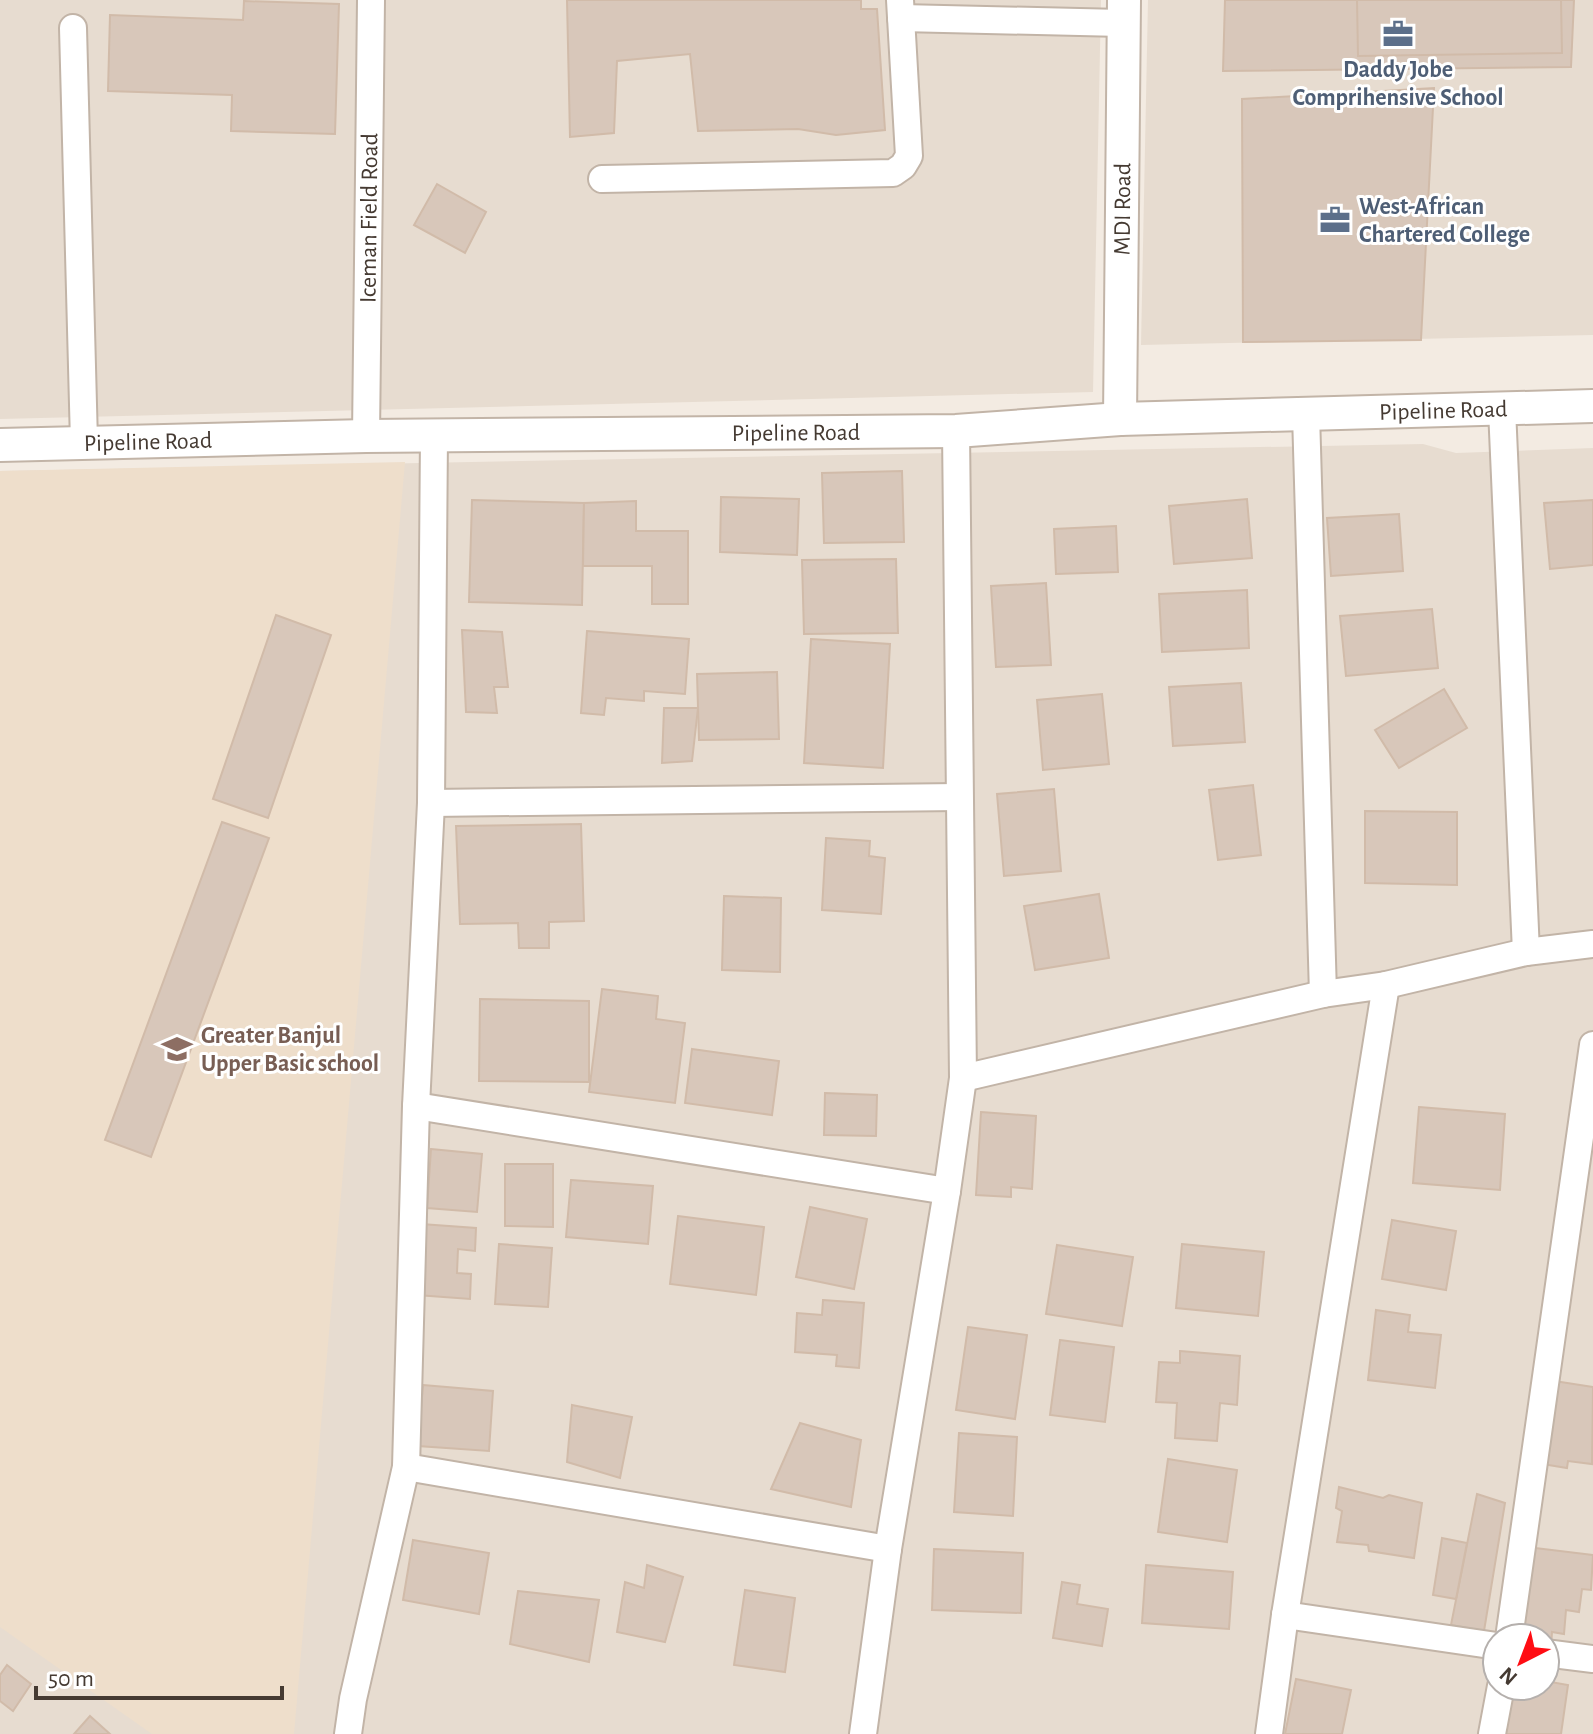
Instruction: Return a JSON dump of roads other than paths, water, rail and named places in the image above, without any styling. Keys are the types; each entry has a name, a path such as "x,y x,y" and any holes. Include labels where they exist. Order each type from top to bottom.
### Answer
{"street":[{"name":"Iceman Field Road","path":"366,436 371,0"},
{"path":"602,179 893,173 903,166 909,156 901,9 1123,11"},
{"name":"MDI Road","path":"1120,419 1123,11"},
{"path":"73,28 84,442"},
{"name":"Pipeline Road","path":"0,445 434,435 956,431 1120,419 1593,406"},
{"path":"1502,409 1526,952"},
{"path":"1306,414 1323,994"},
{"path":"863,1734 888,1549 963,1078 956,431"},
{"path":"348,1734 353,1699 406,1467 416,1106 431,803 434,435"},
{"path":"431,803 959,797"},
{"path":"963,1078 1323,994 1386,985 1526,952 1593,944"},
{"path":"1269,1734 1285,1615 1386,985"},
{"path":"1511,1622 1593,1045"},
{"path":"416,1106 947,1191"},
{"path":"406,1467 888,1549"},
{"path":"1285,1615 1481,1644"},
{"path":"1561,1655 1593,1659"},
{"path":"1492,1734 1498,1702"}],"place":[{"name":"Daddy Jobe Comprihensive School","path":"1398,34"},
{"name":"West-African Chartered College","path":"1335,220"},
{"name":"Greater Banjul Upper Basic school","path":"177,1049"}]}
